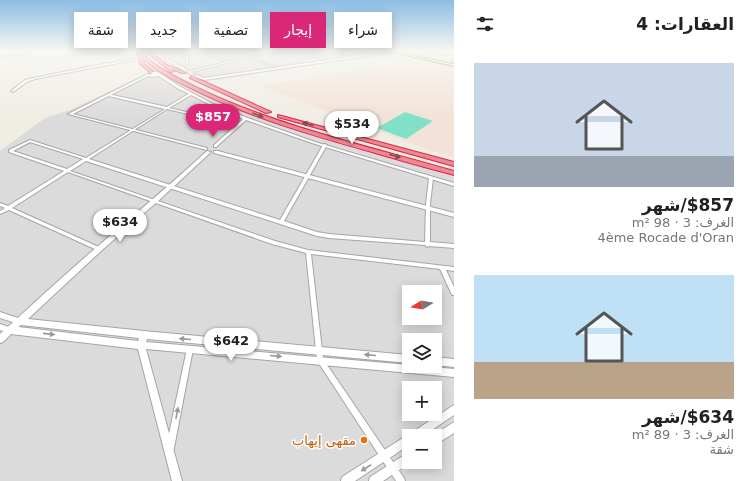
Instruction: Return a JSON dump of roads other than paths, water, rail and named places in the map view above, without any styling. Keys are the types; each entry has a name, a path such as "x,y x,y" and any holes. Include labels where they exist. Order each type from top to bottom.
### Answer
{"highway":[{"path":"177,73 202,86 268,112 454,164"},
{"path":"191,73 191,77 268,112"},
{"path":"154,74 175,79 204,94 263,117 454,173"}],"street":[{"path":"12,91 26,80 58,73"},
{"path":"192,73 201,79 207,79 243,73"},
{"path":"454,185 325,145 246,118 190,94 154,74 72,113 208,150 217,149 454,214"},
{"path":"0,213 190,94"},
{"path":"109,95 239,124"},
{"path":"217,149 246,118"},
{"path":"454,246 427,245 317,234 30,141 10,151 155,202 308,252 454,270"},
{"path":"281,222 325,145"},
{"path":"0,340 98,249 155,202 208,150"},
{"path":"427,245 428,206 431,178"},
{"path":"0,204 98,249"},
{"path":"428,206 454,211"},
{"path":"308,252 320,360 401,481"},
{"path":"442,268 454,293"},
{"path":"0,315 19,321 144,335 402,358"},
{"path":"0,327 10,330 141,345 454,373"},
{"path":"144,335 141,345 177,481"},
{"path":"169,451 190,349"},
{"path":"442,362 454,363"},
{"path":"425,429 454,410"},
{"path":"442,435 454,427"},
{"path":"346,481 402,443"},
{"path":"374,481 402,462"}],"place":[{"name":"مقهى إيهاب","path":"364,440"}]}
